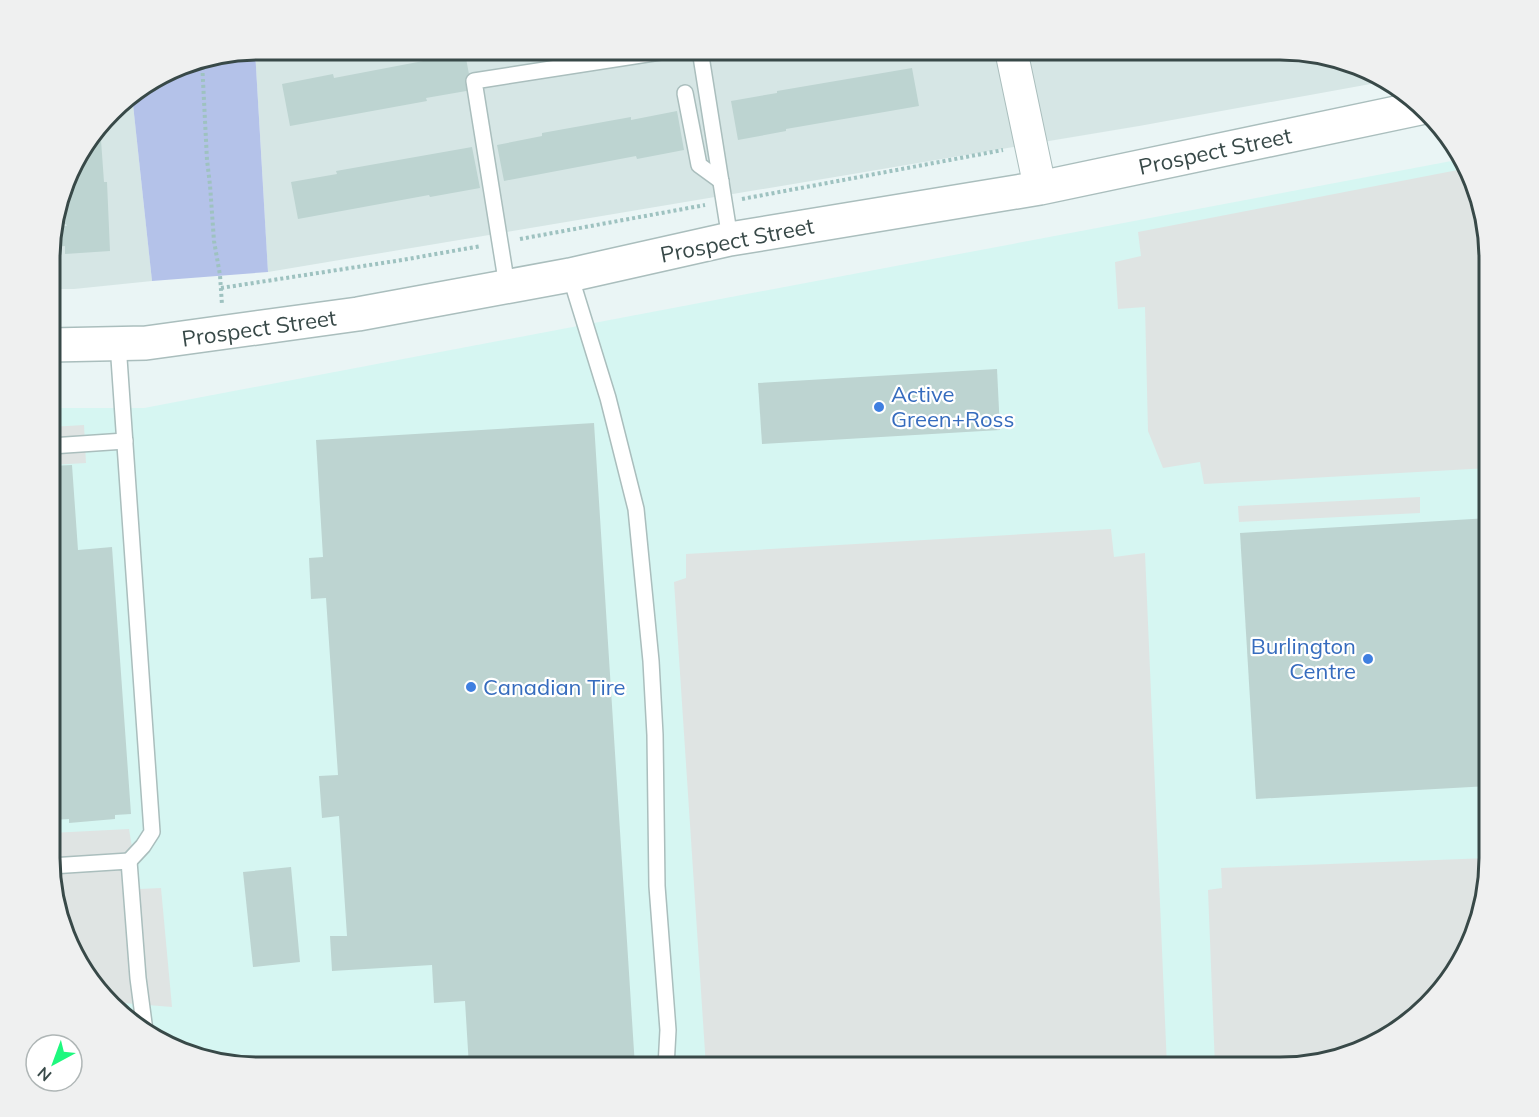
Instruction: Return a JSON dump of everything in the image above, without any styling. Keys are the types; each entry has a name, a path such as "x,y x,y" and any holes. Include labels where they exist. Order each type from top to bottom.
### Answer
{"street":[{"path":"1013,60 1040,188"},
{"name":"Prospect Street","path":"60,345 146,343 358,314 570,275 730,239 1040,188 1412,110"}],"lane":[{"path":"507,286 474,81 609,60"},
{"path":"702,60 730,239"},
{"path":"685,93 699,165 721,181"},
{"path":"570,275 608,398 636,509 651,661 655,735 657,886 668,1030 667,1057"},
{"path":"60,865 129,861 144,846 152,832 118,344"},
{"path":"60,445 125,441"},
{"path":"129,861 143,1019"}],"path":[{"path":"202,69 207,160 214,241 221,288 500,243 1031,144"}],"shaded area":[{"path":"256,60 1293,60 1331,67 1356,75 1373,84 1139,126 268,272"},
{"path":"256,60 268,272 152,281 133,105 160,87 195,71 220,64"},
{"path":"133,105 152,281 60,289 62,233 71,195 94,149 109,128"},
{"path":"1452,161 1464,183 1472,208 1479,246 1479,871 1475,897 1464,934 1438,979 1411,1008 1356,1042 1306,1055 1280,1057 246,1057 220,1053 183,1042 138,1016 101,979 75,934 64,897 60,871 60,408 144,408"},
{"path":"1457,170 1472,208 1479,246 1479,469 1204,484 1200,462 1163,468 1148,431 1145,307 1118,309 1115,262 1141,256 1138,232"},
{"path":"84,425 86,463 60,464 60,426"},
{"path":"1420,497 1420,513 1239,522 1238,506"},
{"path":"1111,529 1114,557 1145,553 1167,1057 705,1057 674,582 686,578 686,554"},
{"path":"129,829 139,889 161,888 172,1007 123,1003 101,979 75,934 67,909 60,871 60,833"},
{"path":"1479,858 1475,897 1464,934 1438,979 1411,1008 1356,1042 1306,1055 1280,1057 1215,1057 1208,890 1222,888 1221,868"}],"building":[{"path":"428,60 466,60 472,90 426,98 427,101 290,126 282,84 333,74 334,78"},
{"path":"912,68 919,106 786,129 786,131 738,140 731,101"},
{"path":"677,111 684,150 637,159 636,156 504,181 497,145 542,136 542,133"},
{"path":"100,140 104,182 107,182 110,251 65,254 65,246 61,246 62,233 63,226 67,226 64,224 71,195 87,160"},
{"path":"472,147 480,188 298,219 291,182 337,174 336,171"},
{"name":"Active Green+Ross","path":"997,369 1000,430 762,444 758,383"},
{"name":"Canadian Tire","path":"594,423 634,1057 468,1057 465,1001 434,1003 432,965 332,971 330,936 347,936 339,816 322,818 319,776 338,775 326,598 311,599 309,558 323,557 316,440"},
{"path":"72,465 78,550 112,547 131,814 115,815 115,819 69,823 69,819 60,820 60,466"},
{"name":"Burlington Centre","path":"1479,519 1479,787 1256,799 1240,533"},
{"path":"291,867 300,962 253,967 243,872"}],"place":[{"name":"Active Green+Ross","path":"879,407"},
{"name":"Burlington Centre","path":"1368,659"},
{"name":"Canadian Tire","path":"471,687"}]}
